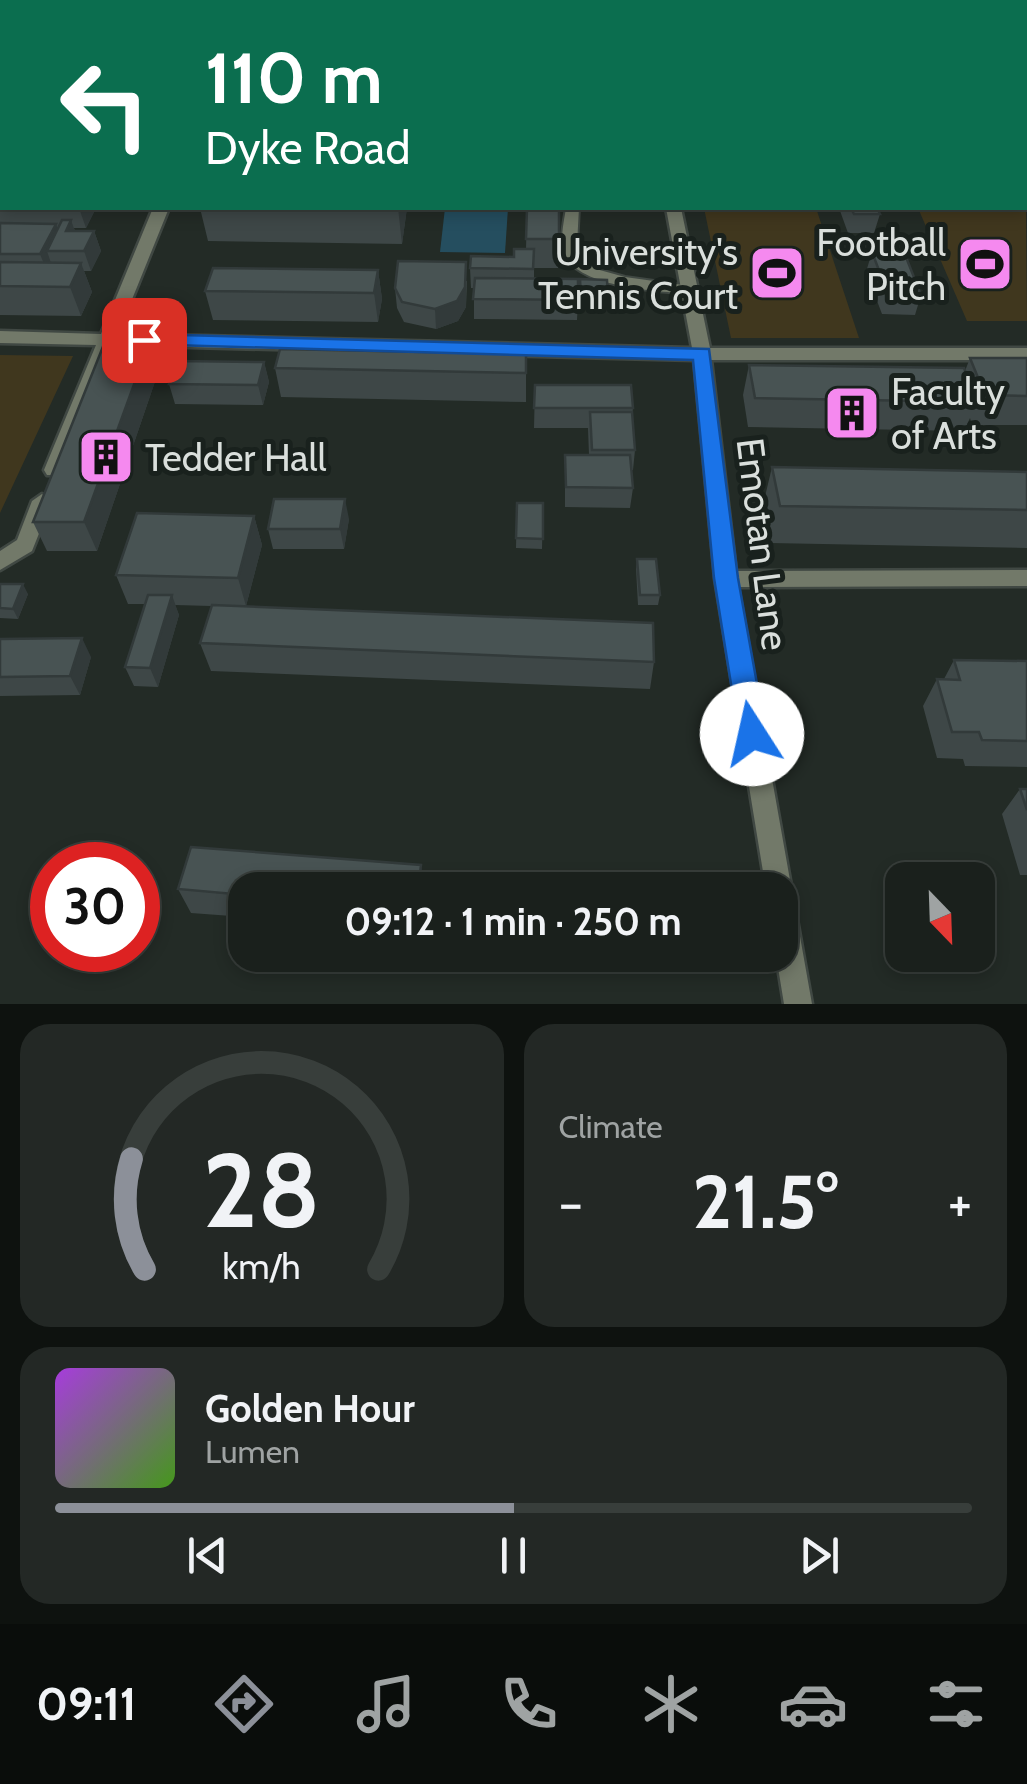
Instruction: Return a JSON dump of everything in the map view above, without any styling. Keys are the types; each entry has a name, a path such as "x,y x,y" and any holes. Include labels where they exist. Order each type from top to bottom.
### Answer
{"street":[{"path":"0,562 25,545 160,210"},
{"name":"Emotan Lane","path":"674,210 702,354 726,578 775,872"},
{"path":"0,338 702,354 1027,354"},
{"path":"726,578 1027,578"},
{"name":"Emotan Lane","path":"792,972 798,1004"}],"lane":[{"path":"572,210 570,253 581,268 597,276 690,290"}],"shaded area":[{"name":"University's Tennis Court","path":"704,210 817,210 859,338 731,338"},
{"name":"Football Pitch","path":"919,210 1026,210 1027,321 967,321"},
{"path":"0,355 73,356 0,513"}],"water":[{"path":"445,210 508,210 505,253 440,252"}],"building":[{"path":"527,210 559,210 559,239 526,239"},
{"path":"852,210 878,210 880,214 854,214"},
{"path":"62,220 71,220 66,231 94,231 84,251 47,251"},
{"path":"0,223 56,224 40,254 0,254"},
{"path":"514,249 534,249 533,269 470,268 471,256 514,257"},
{"path":"872,252 904,252 921,295 888,294"},
{"path":"398,261 466,262 465,287 457,301 435,309 402,302 395,288"},
{"path":"0,262 81,263 70,287 0,286"},
{"path":"213,268 378,270 374,293 205,291"},
{"path":"475,278 578,279 578,300 473,299"},
{"path":"580,279 607,280 608,299 581,299"},
{"path":"108,334 152,335 84,522 33,522"},
{"path":"280,349 526,354 526,373 275,368"},
{"path":"970,358 1027,358 1027,396 985,395"},
{"path":"177,361 264,362 258,385 169,384"},
{"path":"749,365 964,368 977,402 755,398"},
{"path":"535,385 631,385 633,408 534,408"},
{"path":"590,412 632,412 635,450 592,450"},
{"path":"565,455 630,455 633,488 566,487"},
{"path":"772,467 1027,472 1027,510 780,506"},
{"path":"274,499 345,499 340,529 268,529"},
{"path":"517,503 543,503 543,539 516,538"},
{"path":"137,513 254,516 238,578 116,575"},
{"path":"637,559 656,559 660,595 640,595"},
{"path":"0,584 23,584 13,609 0,608"},
{"path":"148,595 172,595 150,668 125,667"},
{"path":"212,605 653,623 654,662 200,643"},
{"path":"82,638 70,676 0,677 0,639"},
{"path":"954,660 1027,661 1027,741 982,740 979,732 952,732 937,679 960,680"},
{"path":"1020,789 1027,789 1027,810"},
{"path":"191,847 421,865 420,872 228,872 228,893 178,889"}],"place":[{"name":"Football Pitch","path":"985,264"},
{"name":"University's Tennis Court","path":"777,273"},
{"name":"Faculty of Arts","path":"852,413"},
{"name":"Tedder Hall","path":"106,457"}],"route":[{"path":"144,340 702,354 726,578 752,734"}]}
